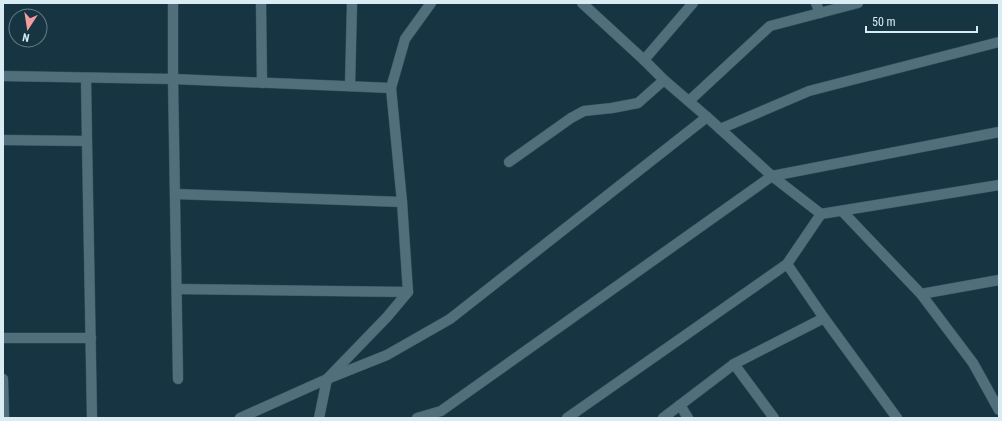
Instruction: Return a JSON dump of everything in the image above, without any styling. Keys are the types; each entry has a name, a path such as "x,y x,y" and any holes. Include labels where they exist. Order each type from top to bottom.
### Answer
{"street":[{"path":"172,3 178,378"},
{"path":"261,3 262,83"},
{"path":"350,86 352,3"},
{"path":"319,418 327,379 387,317 408,292 402,202 391,88 405,39 431,3"},
{"path":"582,3 664,80 707,116 772,176 821,214 999,185"},
{"path":"644,60 693,3"},
{"path":"816,3 820,13"},
{"path":"689,101 770,26 858,3"},
{"path":"720,129 809,91 999,42"},
{"path":"3,76 173,79 391,88"},
{"path":"86,78 92,418"},
{"path":"509,162 570,118 584,111 638,103 664,80"},
{"path":"240,418 327,379 387,355 450,319 707,116"},
{"path":"417,418 443,414 772,176 999,132"},
{"path":"3,140 87,141"},
{"path":"175,194 402,202"},
{"path":"842,211 921,294 973,363 999,410"},
{"path":"567,418 787,264 821,214"},
{"path":"787,264 824,318 897,418"},
{"path":"921,294 999,280"},
{"path":"176,289 408,292"},
{"path":"663,418 734,364 824,318"},
{"path":"3,338 91,338"},
{"path":"734,364 774,418"},
{"path":"3,379 4,418"},
{"path":"680,405 688,418"}]}
